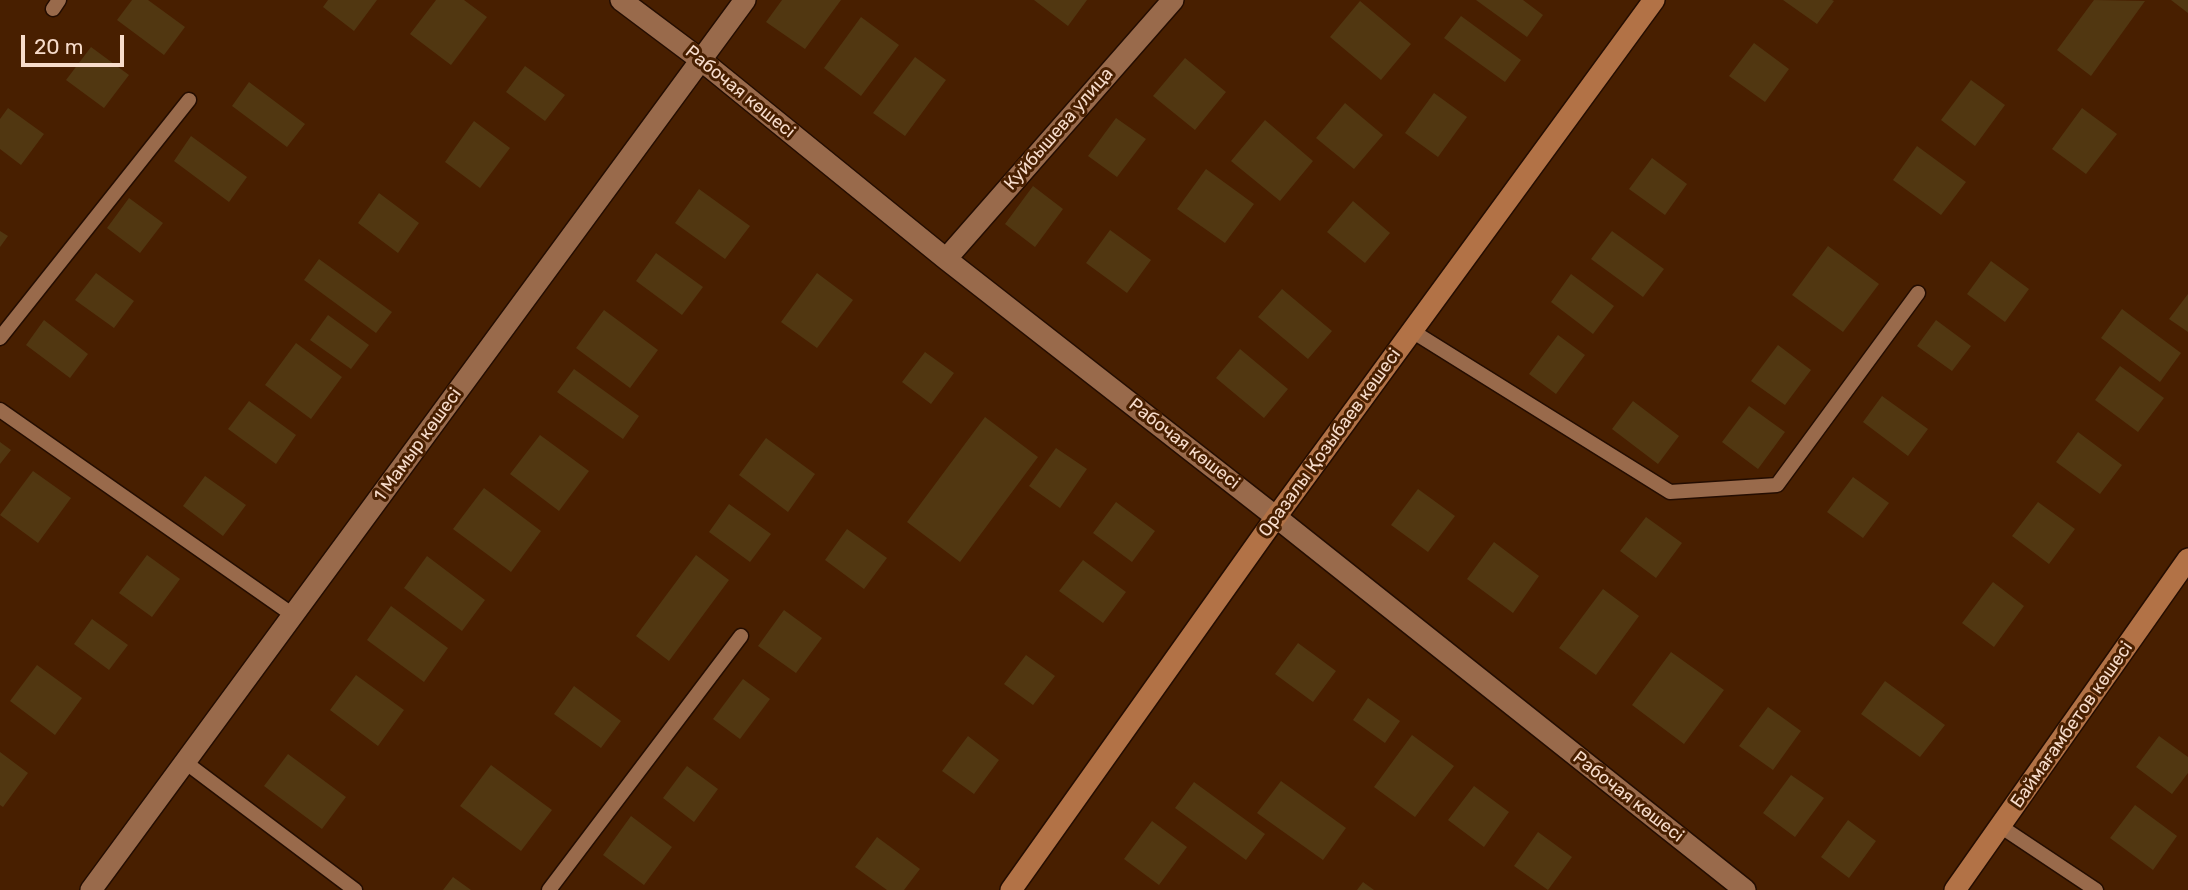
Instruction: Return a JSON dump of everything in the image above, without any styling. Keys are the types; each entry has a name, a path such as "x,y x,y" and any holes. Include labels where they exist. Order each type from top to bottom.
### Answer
{"street":[{"name":"Рабочая көшесі","path":"621,0 701,60 946,259 1745,890"},
{"name":"1 Мамыр көшесі","path":"91,890 745,0"},
{"name":"Куйбышева улица","path":"946,259 1173,0"},
{"name":"Оразалы Қозыбаев көшесі","path":"1011,890 1276,517 1654,0"},
{"name":"Баймағамбетов көшесі","path":"1955,890 2188,559"}],"lane":[{"path":"0,338 189,100"},
{"path":"1412,331 1670,492 1777,485 1918,293"},
{"path":"0,410 293,615"},
{"path":"549,890 741,636"},
{"path":"185,762 355,890"},
{"path":"2000,826 2096,890"}],"building":[{"path":"132,0 148,0 185,27 164,55 117,20"},
{"path":"328,0 377,0 354,31 323,7"},
{"path":"436,0 464,0 487,17 451,65 410,34"},
{"path":"782,0 841,0 805,49 766,22"},
{"path":"1034,0 1087,0 1068,26"},
{"path":"1476,0 1523,0 1543,15 1527,37"},
{"path":"1783,0 1832,0 1834,1 1817,24"},
{"path":"2094,0 2145,1 2091,76 2057,50"},
{"path":"2171,0 2188,0 2188,13"},
{"path":"1360,1 1411,44 1381,80 1330,37"},
{"path":"1461,16 1521,60 1505,82 1444,38"},
{"path":"861,17 899,45 861,96 824,68"},
{"path":"1754,43 1789,69 1765,102 1729,76"},
{"path":"91,47 129,75 104,108 66,80"},
{"path":"915,57 946,80 905,136 873,113"},
{"path":"1185,58 1226,92 1195,130 1153,96"},
{"path":"525,66 565,95 545,121 506,92"},
{"path":"1971,80 2005,105 1975,146 1941,120"},
{"path":"249,82 305,124 287,147 232,106"},
{"path":"1434,93 1467,117 1438,157 1405,133"},
{"path":"1345,103 1383,135 1354,169 1316,138"},
{"path":"8,108 44,134 21,165 0,149 0,119"},
{"path":"2082,108 2117,134 2086,174 2052,149"},
{"path":"1116,118 1146,139 1117,177 1088,156"},
{"path":"1265,120 1313,161 1280,201 1231,161"},
{"path":"474,121 510,148 480,188 445,162"},
{"path":"191,136 247,177 229,202 174,161"},
{"path":"1917,146 1966,182 1941,215 1893,180"},
{"path":"1652,158 1687,184 1665,215 1629,189"},
{"path":"1206,169 1254,204 1225,243 1177,209"},
{"path":"1033,186 1063,209 1035,247 1005,224"},
{"path":"699,189 750,226 725,259 675,223"},
{"path":"379,193 419,223 398,253 358,223"},
{"path":"129,198 163,223 140,253 107,228"},
{"path":"1353,201 1390,233 1365,263 1327,232"},
{"path":"1110,230 1151,260 1127,293 1086,263"},
{"path":"0,231 8,236 0,247"},
{"path":"1612,231 1664,269 1643,297 1591,259"},
{"path":"1828,246 1879,284 1843,332 1792,295"},
{"path":"656,253 703,287 682,315 636,281"},
{"path":"319,259 392,312 376,333 304,280"},
{"path":"1991,261 2029,289 2005,322 1967,294"},
{"path":"96,273 134,301 114,328 75,300"},
{"path":"817,273 853,300 817,348 781,322"},
{"path":"1571,274 1614,306 1593,334 1551,302"},
{"path":"1282,289 1332,331 1308,359 1258,317"},
{"path":"2188,294 2188,332 2169,319"},
{"path":"2122,309 2181,353 2160,382 2101,338"},
{"path":"604,310 658,350 630,388 576,348"},
{"path":"328,315 369,345 351,369 310,340"},
{"path":"44,320 88,354 70,378 26,345"},
{"path":"1936,320 1971,346 1952,371 1917,346"},
{"path":"1558,335 1585,355 1556,394 1529,374"},
{"path":"296,343 342,377 311,419 265,385"},
{"path":"1778,345 1811,370 1785,405 1751,381"},
{"path":"1240,349 1288,389 1264,418 1216,378"},
{"path":"925,352 954,373 931,404 902,382"},
{"path":"2120,366 2164,398 2138,432 2095,400"},
{"path":"574,369 639,416 623,439 557,392"},
{"path":"1882,396 1928,429 1908,456 1863,422"},
{"path":"249,401 296,435 276,464 228,429"},
{"path":"1633,401 1679,436 1658,464 1612,429"},
{"path":"1749,406 1785,432 1758,469 1722,442"},
{"path":"985,417 1038,457 960,562 907,522"},
{"path":"2078,432 2122,465 2100,494 2056,462"},
{"path":"540,435 589,471 559,511 510,474"},
{"path":"766,438 815,474 788,512 739,475"},
{"path":"0,442 11,450 0,464"},
{"path":"1056,448 1087,469 1060,508 1029,486"},
{"path":"33,471 71,498 38,543 0,515"},
{"path":"205,476 246,505 223,536 183,506"},
{"path":"1853,477 1889,503 1863,538 1827,512"},
{"path":"484,488 541,531 511,572 453,529"},
{"path":"1418,489 1455,516 1428,552 1391,525"},
{"path":"1116,502 1155,531 1132,562 1093,533"},
{"path":"2038,502 2075,529 2049,564 2012,536"},
{"path":"729,504 771,534 750,562 709,532"},
{"path":"1646,517 1682,543 1656,578 1620,551"},
{"path":"847,529 887,558 864,589 825,560"},
{"path":"1494,542 1539,576 1513,613 1467,579"},
{"path":"147,555 180,579 152,617 119,593"},
{"path":"696,555 729,580 669,661 636,636"},
{"path":"427,556 485,600 462,631 404,588"},
{"path":"1083,560 1126,592 1103,623 1059,591"},
{"path":"1993,582 2024,606 1994,647 1962,623"},
{"path":"1603,589 1639,616 1596,675 1559,648"},
{"path":"391,606 448,648 424,682 367,640"},
{"path":"784,610 822,638 796,673 758,646"},
{"path":"92,619 128,645 109,670 74,644"},
{"path":"1298,643 1336,671 1313,702 1275,674"},
{"path":"1671,652 1724,690 1684,744 1632,705"},
{"path":"1026,655 1055,676 1033,705 1004,684"},
{"path":"37,665 82,698 55,735 10,701"},
{"path":"356,675 404,710 378,746 330,710"},
{"path":"743,679 770,699 740,739 713,719"},
{"path":"1885,681 1945,725 1920,757 1861,714"},
{"path":"574,686 621,721 601,748 554,714"},
{"path":"1368,698 1400,721 1385,743 1353,720"},
{"path":"1768,707 1801,731 1773,770 1739,746"},
{"path":"1412,735 1454,766 1415,817 1374,787"},
{"path":"968,736 999,760 974,794 942,771"},
{"path":"2159,736 2188,757 2188,773 2172,794 2136,767"},
{"path":"0,752 28,773 3,807 0,805"},
{"path":"288,754 346,797 322,829 264,786"},
{"path":"491,765 552,810 521,851 460,806"},
{"path":"687,766 718,789 694,822 663,798"},
{"path":"1791,775 1824,798 1795,837 1763,813"},
{"path":"1281,781 1346,828 1323,860 1257,813"},
{"path":"1194,782 1265,834 1246,860 1175,808"},
{"path":"1474,786 1509,812 1484,847 1448,820"},
{"path":"2135,805 2177,836 2153,870 2110,838"},
{"path":"631,816 672,847 644,885 603,855"},
{"path":"1848,820 1876,841 1849,878 1821,857"},
{"path":"1152,821 1187,847 1159,885 1124,859"},
{"path":"1538,832 1572,857 1548,890 1514,866"},
{"path":"877,837 920,869 904,890 887,890 855,867"},
{"path":"453,877 471,890 443,890"},
{"path":"1363,882 1374,890 1357,890"}]}
